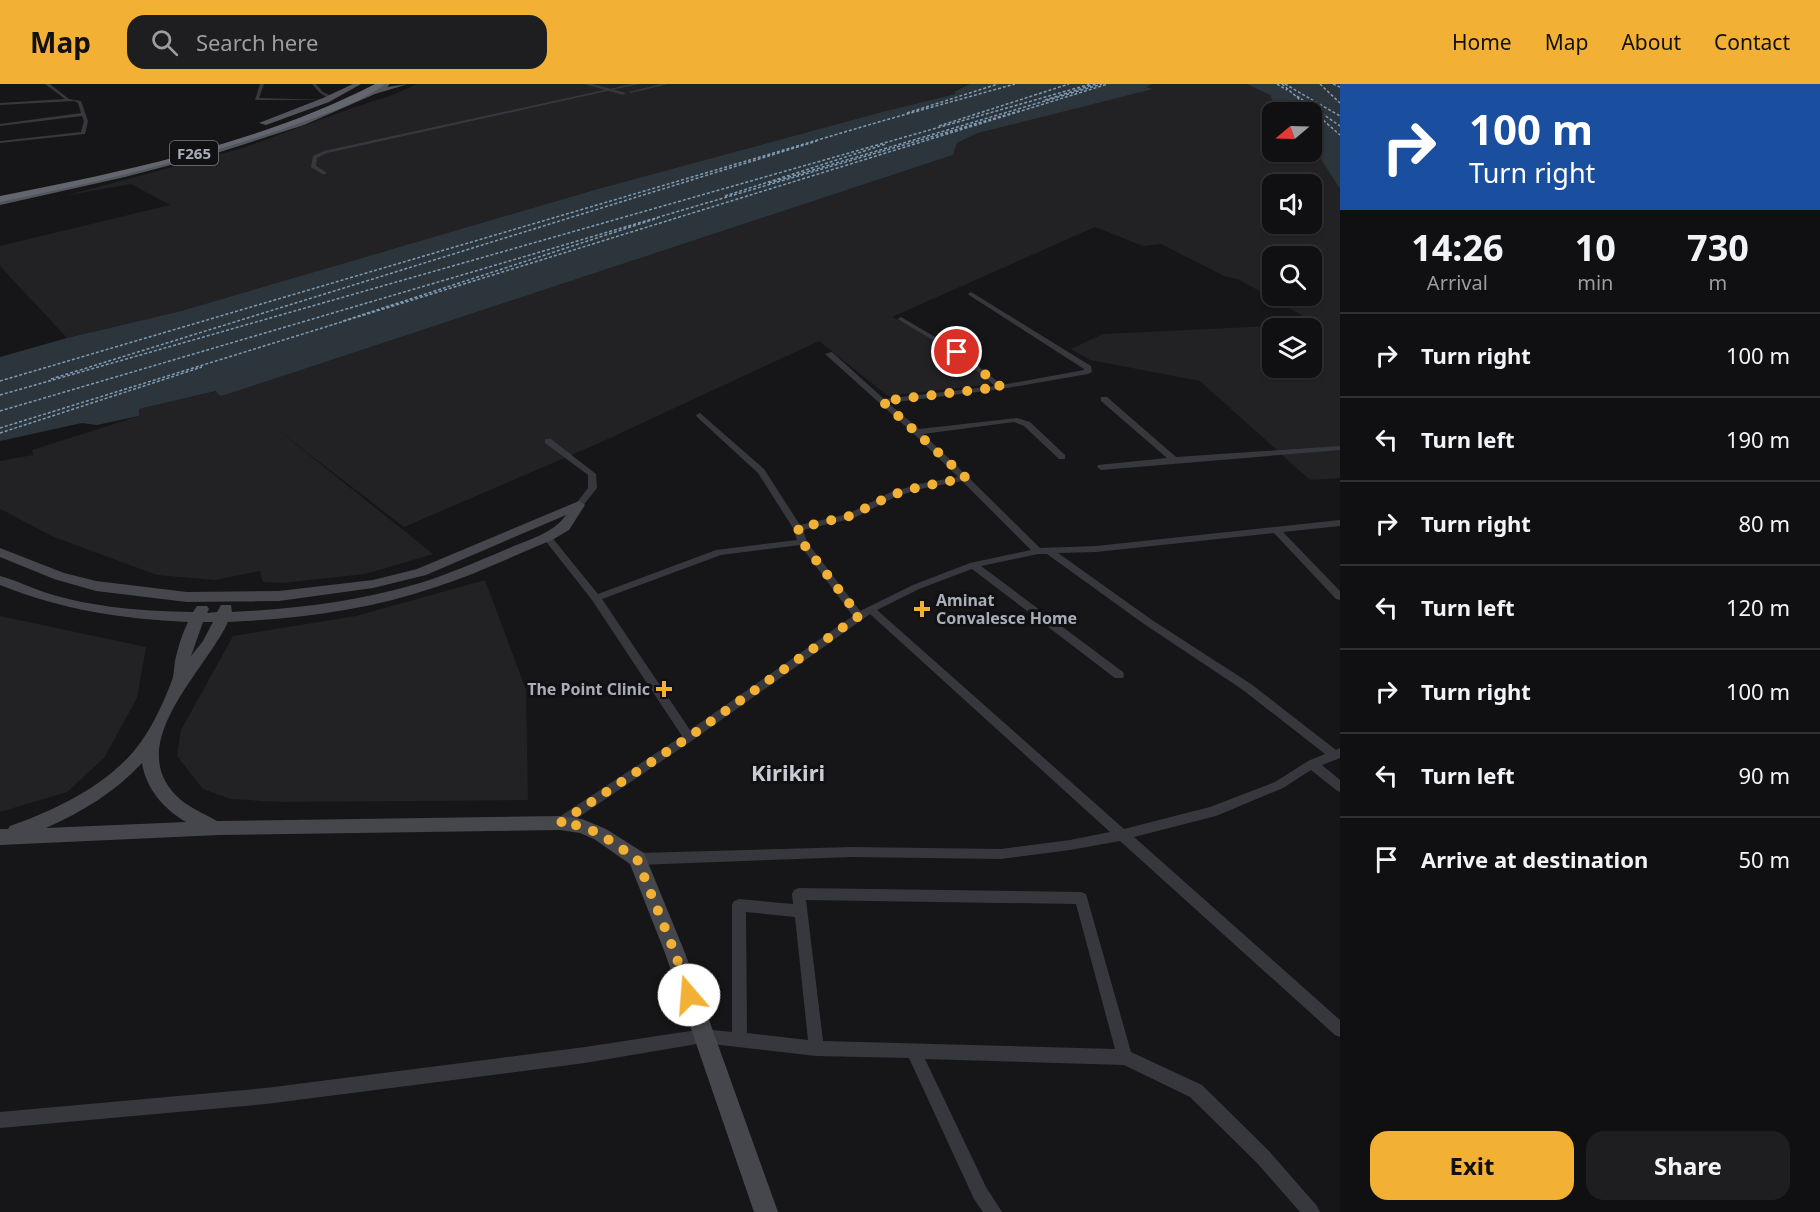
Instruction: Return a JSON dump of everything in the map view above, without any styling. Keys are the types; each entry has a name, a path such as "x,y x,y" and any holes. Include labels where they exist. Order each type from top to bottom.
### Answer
{"highway":[{"name":"F265","path":"1,194 101,173 233,135 319,106 367,84"},
{"name":"F265","path":"1,194 76,185 124,174 238,141 381,84"},
{"path":"203,144 233,135"},
{"path":"76,185 124,174"}],"main road":[{"path":"344,100 358,84"},
{"path":"372,94 387,84"},
{"path":"233,135 344,100 405,84"},
{"path":"0,580 56,601 111,612 223,617 323,609 417,589 547,537 564,526 579,505"},
{"path":"0,552 59,576 96,586 207,597 333,590 373,584 421,572 579,505"},
{"path":"180,682 181,660 207,597"},
{"path":"0,837 29,827 80,802 118,776 141,754 152,739 180,682 207,646 231,597"},
{"path":"152,739 148,755 152,769 168,800 182,812 198,821 219,828"},
{"path":"0,837 219,828 560,823 582,826 600,834 637,859 675,953 766,1212"}],"street":[{"path":"47,84 67,99"},
{"path":"262,84 256,99 344,100"},
{"path":"314,84 322,93 344,100"},
{"path":"326,152 489,122 637,84"},
{"path":"324,173 313,167 315,157 326,152 603,92 623,93 666,84"},
{"path":"589,85 630,86"},
{"path":"589,85 603,92"},
{"path":"589,85 613,92"},
{"path":"583,96 589,85"},
{"path":"0,104 67,99 80,102 86,121 83,133 0,142"},
{"path":"0,125 84,114"},
{"path":"882,401 1001,387 1088,372 1088,368 971,294"},
{"path":"901,319 957,352 1001,387"},
{"path":"829,354 966,478 1038,551"},
{"path":"1104,399 1174,460"},
{"path":"700,415 761,471 798,528 802,542 865,613 1121,835 1340,1030"},
{"path":"917,432 1014,420 1027,424 1062,457"},
{"path":"548,441 592,474 594,489 579,505"},
{"path":"1101,467 1340,448"},
{"path":"798,528 850,516 892,495 966,478"},
{"path":"560,823 689,737 865,613 916,587 973,565 1038,551 1051,552 1340,523"},
{"path":"1275,529 1340,597"},
{"path":"547,537 596,598 689,737"},
{"path":"596,598 719,552 802,542"},
{"path":"1051,552 1148,622 1247,687 1337,754"},
{"path":"973,565 1119,675"},
{"path":"637,859 852,852 1001,854 1070,845 1121,835 1212,812 1279,785 1312,764 1337,754"},
{"path":"1312,764 1340,787"},
{"path":"816,1048 799,894 1081,898 1125,1056"},
{"path":"740,1041 739,905 800,911"},
{"path":"0,1120 266,1096 585,1055 704,1036 816,1048 1125,1056 1196,1091 1263,1157 1311,1212"},
{"path":"913,1052 980,1192 993,1212"}],"shaded area":[{"path":"417,84 970,84 955,90 955,94 594,190 181,311 67,338 0,266 0,246 170,205 131,184 64,196 243,148 393,95"},
{"path":"970,84 1152,84 1146,87 1153,89 978,133 957,143 953,155 231,393 220,396 216,391 139,409 139,416 97,425 82,423 0,441 0,357 67,338 181,311 594,190 955,94 955,91"},
{"path":"1152,84 1247,84 1260,89 1270,95 1273,102 1262,102 1262,162 1322,161 1340,189 1340,478 1310,480 1200,381 1090,360 1071,349 1103,334 1262,327 1262,378 1322,378 1322,318 1306,318 1285,306 1322,306 1322,246 1262,246 1262,293 1238,279 1224,276 1161,244 1143,246 1095,227 892,317 956,348 991,384 888,396 819,341 597,444 404,527 278,430 433,554 365,574 283,583 263,582 260,571 215,580 157,575 54,537 0,509 0,461 33,455 32,450 139,416 139,409 217,391 231,393 953,155 957,143 978,133 1151,89 1145,87"},
{"path":"1247,84 1340,84 1340,189 1322,161 1322,102 1273,102 1270,95"},
{"path":"485,580 526,690 528,800 281,802 231,799 203,789 177,756 181,730 233,636 356,616"},
{"path":"0,616 146,647 137,698 104,758 67,792 0,812"}],"ferry route":[{"path":"907,113 998,84"},
{"path":"0,381 882,121 1015,84"},
{"path":"939,126 1069,84"},
{"path":"0,395 1091,84"},
{"path":"1045,100 1096,84"},
{"path":"769,183 1102,84"},
{"path":"0,428 1108,84"},
{"path":"1277,84 1287,90"},
{"path":"1282,84 1340,135"},
{"path":"1285,84 1340,116"},
{"path":"1320,84 1340,103"},
{"path":"1333,84 1340,87"},
{"path":"1297,96 1340,126"},
{"path":"0,411 1019,111"},
{"path":"51,379 817,141"},
{"path":"725,196 886,144"},
{"path":"343,321 658,218"},
{"path":"0,433 202,367"}],"place":[{"name":"Aminat Convalesce Home","path":"922,609"},
{"name":"The Point Clinic","path":"664,689"}],"district":[{"name":"Kirikiri","path":"788,772"}],"route":[{"path":"689,995 658,908 637,859 600,834 582,826 560,823 689,737 859,616 802,542 798,528 850,516 892,495 966,478 882,401 1001,387 957,352"}]}
